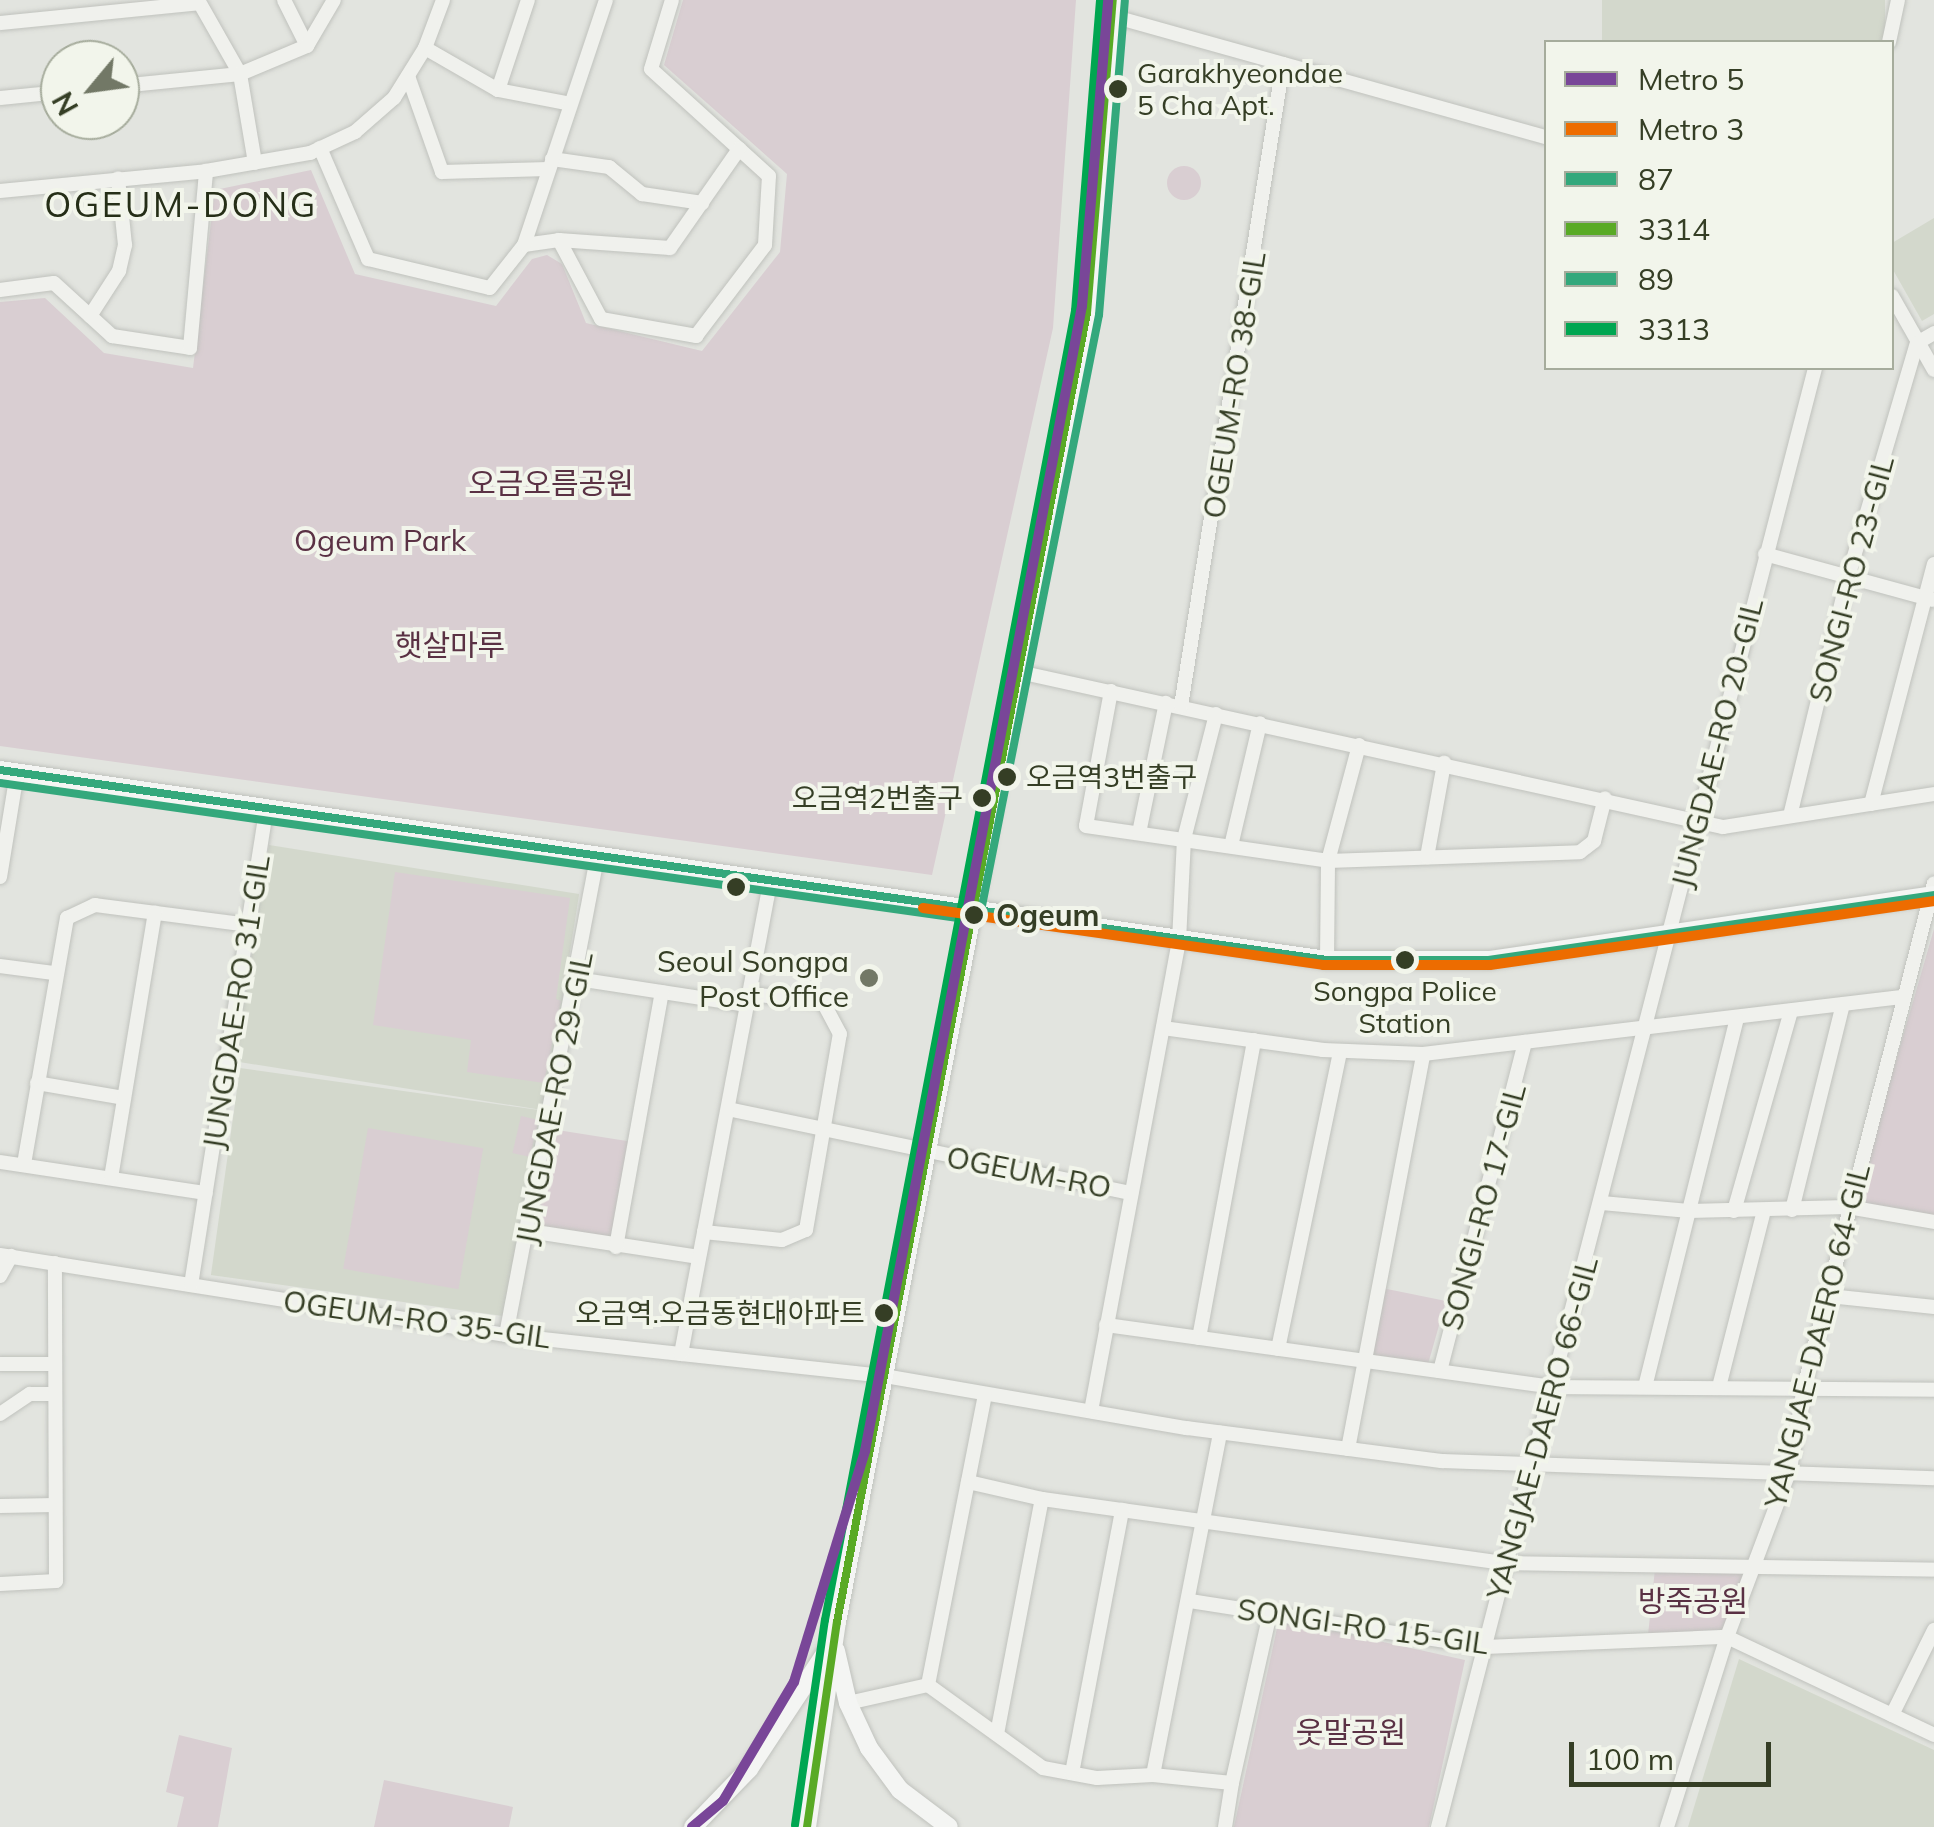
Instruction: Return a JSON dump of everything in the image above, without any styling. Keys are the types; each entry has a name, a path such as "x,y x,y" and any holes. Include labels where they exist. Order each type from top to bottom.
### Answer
{"main road":[{"name":"OGEUM-RO","path":"807,1827 834,1640 1087,313 1113,8"},
{"path":"8,771 266,812 1326,960 1489,960 1933,891"},
{"path":"834,1640 848,1703 900,1790 949,1827"},
{"path":"693,1827 749,1769 834,1640"}],"street":[{"path":"284,0 308,46"},
{"path":"140,84 240,74 308,46 334,0"},
{"path":"0,191 206,171 320,148 355,132 394,98 425,48 443,0"},
{"path":"498,90 528,0"},
{"path":"320,148 368,260 490,288 524,245 606,0"},
{"path":"559,240 601,320 696,336 765,245 769,176 650,69 672,0"},
{"path":"1889,40 1898,0"},
{"path":"0,23 198,1 240,74 255,163"},
{"path":"1113,8 1283,64 1544,136"},
{"path":"425,48 498,90 571,104"},
{"name":"OGEUM-RO 38-GIL","path":"1138,833 1173,705 1283,64"},
{"path":"408,76 442,172 550,164 608,166 642,194 702,203"},
{"path":"0,98 40,94"},
{"path":"524,245 559,240 670,248 739,150"},
{"path":"0,290 54,282 112,336 190,348 206,171"},
{"path":"90,316 119,271 125,246 118,178"},
{"path":"1894,300 1934,370"},
{"path":"1918,343 1934,334"},
{"name":"SONGI-RO 23-GIL","path":"1790,816 1848,577 1918,343"},
{"name":"JUNGDAE-RO 20-GIL","path":"1668,932 1814,370"},
{"path":"1766,554 1930,599"},
{"path":"1872,804 1930,599 1934,564"},
{"path":"1019,672 1699,818 1723,827 1934,794"},
{"path":"1111,691 1086,826 1328,861 1580,852 1594,841 1605,798"},
{"path":"1091,1412 1179,941 1184,839 1216,714"},
{"path":"1231,846 1260,724"},
{"path":"1326,960 1328,861 1359,745"},
{"path":"1427,858 1444,763"},
{"path":"0,877 8,771"},
{"name":"JUNGDAE-RO 31-GIL","path":"191,1285 266,812"},
{"name":"JUNGDAE-RO 29-GIL","path":"506,1335 529,1232 597,859"},
{"path":"681,1354 770,883"},
{"name":"YANGJAE-DAERO 64-GIL","path":"1667,1827 1726,1637 1790,1469 1804,1387 1848,1207 1933,891"},
{"path":"24,1164 60,934 78,910 95,905 248,925"},
{"path":"111,1178 155,913"},
{"name":"YANGJAE-DAERO 66-GIL","path":"1438,1827 1529,1467 1602,1203 1668,932"},
{"path":"0,966 54,972"},
{"path":"577,978 662,992 823,1002 832,1015 840,1034 806,1230 782,1240 704,1232"},
{"path":"616,1247 662,992"},
{"path":"1162,1028 1340,1050 1423,1054 1904,996"},
{"path":"1792,1210 1844,1004"},
{"path":"1734,1212 1791,1011"},
{"path":"1645,1387 1737,1019"},
{"path":"1199,1338 1254,1040"},
{"name":"SONGI-RO 17-GIL","path":"1440,1371 1525,1042"},
{"path":"1278,1349 1340,1050"},
{"path":"1348,1448 1360,1360 1423,1054"},
{"path":"37,1083 124,1098"},
{"name":"OGEUM-RO","path":"728,1109 1131,1193"},
{"name":"JUNGDAE-RO 31-GIL","path":"0,1162 206,1193"},
{"path":"1602,1203 1734,1212 1848,1207 1934,1222"},
{"path":"1720,1387 1764,1211"},
{"path":"529,1232 699,1257"},
{"name":"OGEUM-RO 35-GIL","path":"0,1276 6,1256 506,1335 885,1376 1220,1432 1529,1467 1790,1469 1934,1478"},
{"path":"0,1584 56,1582 54,1263"},
{"path":"1829,1296 1934,1306"},
{"name":"SONGI-RO 17-GIL","path":"1106,1324 1551,1387 1934,1390"},
{"path":"0,1364 55,1364"},
{"path":"0,1414 30,1394 55,1394"},
{"path":"928,1685 985,1395"},
{"path":"1153,1775 1220,1432"},
{"path":"968,1482 1042,1498 1506,1563 1756,1562 1934,1570"},
{"path":"997,1734 1042,1498"},
{"path":"0,1506 56,1504"},
{"path":"1072,1773 1122,1510"},
{"name":"SONGI-RO 15-GIL","path":"1190,1601 1486,1648 1726,1637 1934,1735"},
{"path":"1225,1827 1270,1614"},
{"path":"1892,1715 1933,1633"},
{"path":"848,1703 928,1685 1043,1768 1232,1783"}],"shaded area":[{"path":"1602,0 1885,0 1885,40 1602,40"},
{"path":"1934,218 1934,314 1922,321 1894,272 1894,242"},
{"path":"269,845 579,894 545,1110 235,1061"},
{"path":"240,1068 545,1111 516,1318 211,1275"},
{"path":"1739,1659 1934,1750 1934,1827 1688,1827"}],"green space":[{"name":"Ogeum Park","path":"683,0 1076,0 1053,328 932,875 0,746 0,302 45,298 104,353 193,368 215,190 311,170 355,274 496,306 532,259 547,255 562,264 586,323 702,351 780,252 787,174 664,65"},
{"path":"1184,166 1196,171 1201,183 1196,195 1184,200 1172,195 1167,183 1172,171"},
{"path":"395,872 570,898 556,999 561,1001 544,1083 467,1072 471,1040 373,1025"},
{"path":"1934,929 1934,1215 1855,1202"},
{"path":"521,1116 539,1120 530,1157 512,1153"},
{"path":"368,1128 483,1148 458,1289 343,1269"},
{"path":"551,1129 630,1142 614,1240 535,1228"},
{"path":"1382,1288 1446,1301 1428,1364 1366,1355"},
{"name":"방죽공원","path":"1655,1569 1746,1571 1722,1631 1648,1635"},
{"name":"웃말공원","path":"1279,1619 1465,1660 1429,1827 1234,1827"},
{"path":"179,1735 232,1748 218,1827 177,1827 184,1797 166,1792"},
{"path":"384,1780 513,1807 509,1827 374,1827"}],"metro line":[{"name":"5","path":"692,1827 723,1801 794,1682 865,1451 1082,306 1108,0"},
{"name":"3","path":"923,908 1323,965 1490,965 1934,901"}],"transit line":[{"name":"3313","path":"795,1825 825,1620 1075,311 1100,0"},
{"name":"3314","path":"807,1827 837,1622 1087,313 1113,0"},
{"name":"89","path":"0,783 979,921 1099,315 1125,1"},
{"name":"87","path":"0,770 1327,960 1489,960 1934,895"}],"place":[{"name":"Garakhyeondae 5 Cha Apt.","path":"1118,89"},
{"name":"오금역3번출구","path":"1007,777"},
{"name":"오금역2번출구","path":"982,798"},
{"name":"Ogeum","path":"974,915"},
{"name":"Songpa Police Station","path":"1405,960"},
{"name":"Seoul Songpa Post Office","path":"869,978"},
{"name":"오금역.오금동현대아파트","path":"884,1313"}],"district":[{"name":"OGEUM-DONG","path":"181,204"}],"park label":[{"name":"오금오름공원","path":"551,483"},
{"name":"햇살마루","path":"450,645"}]}
